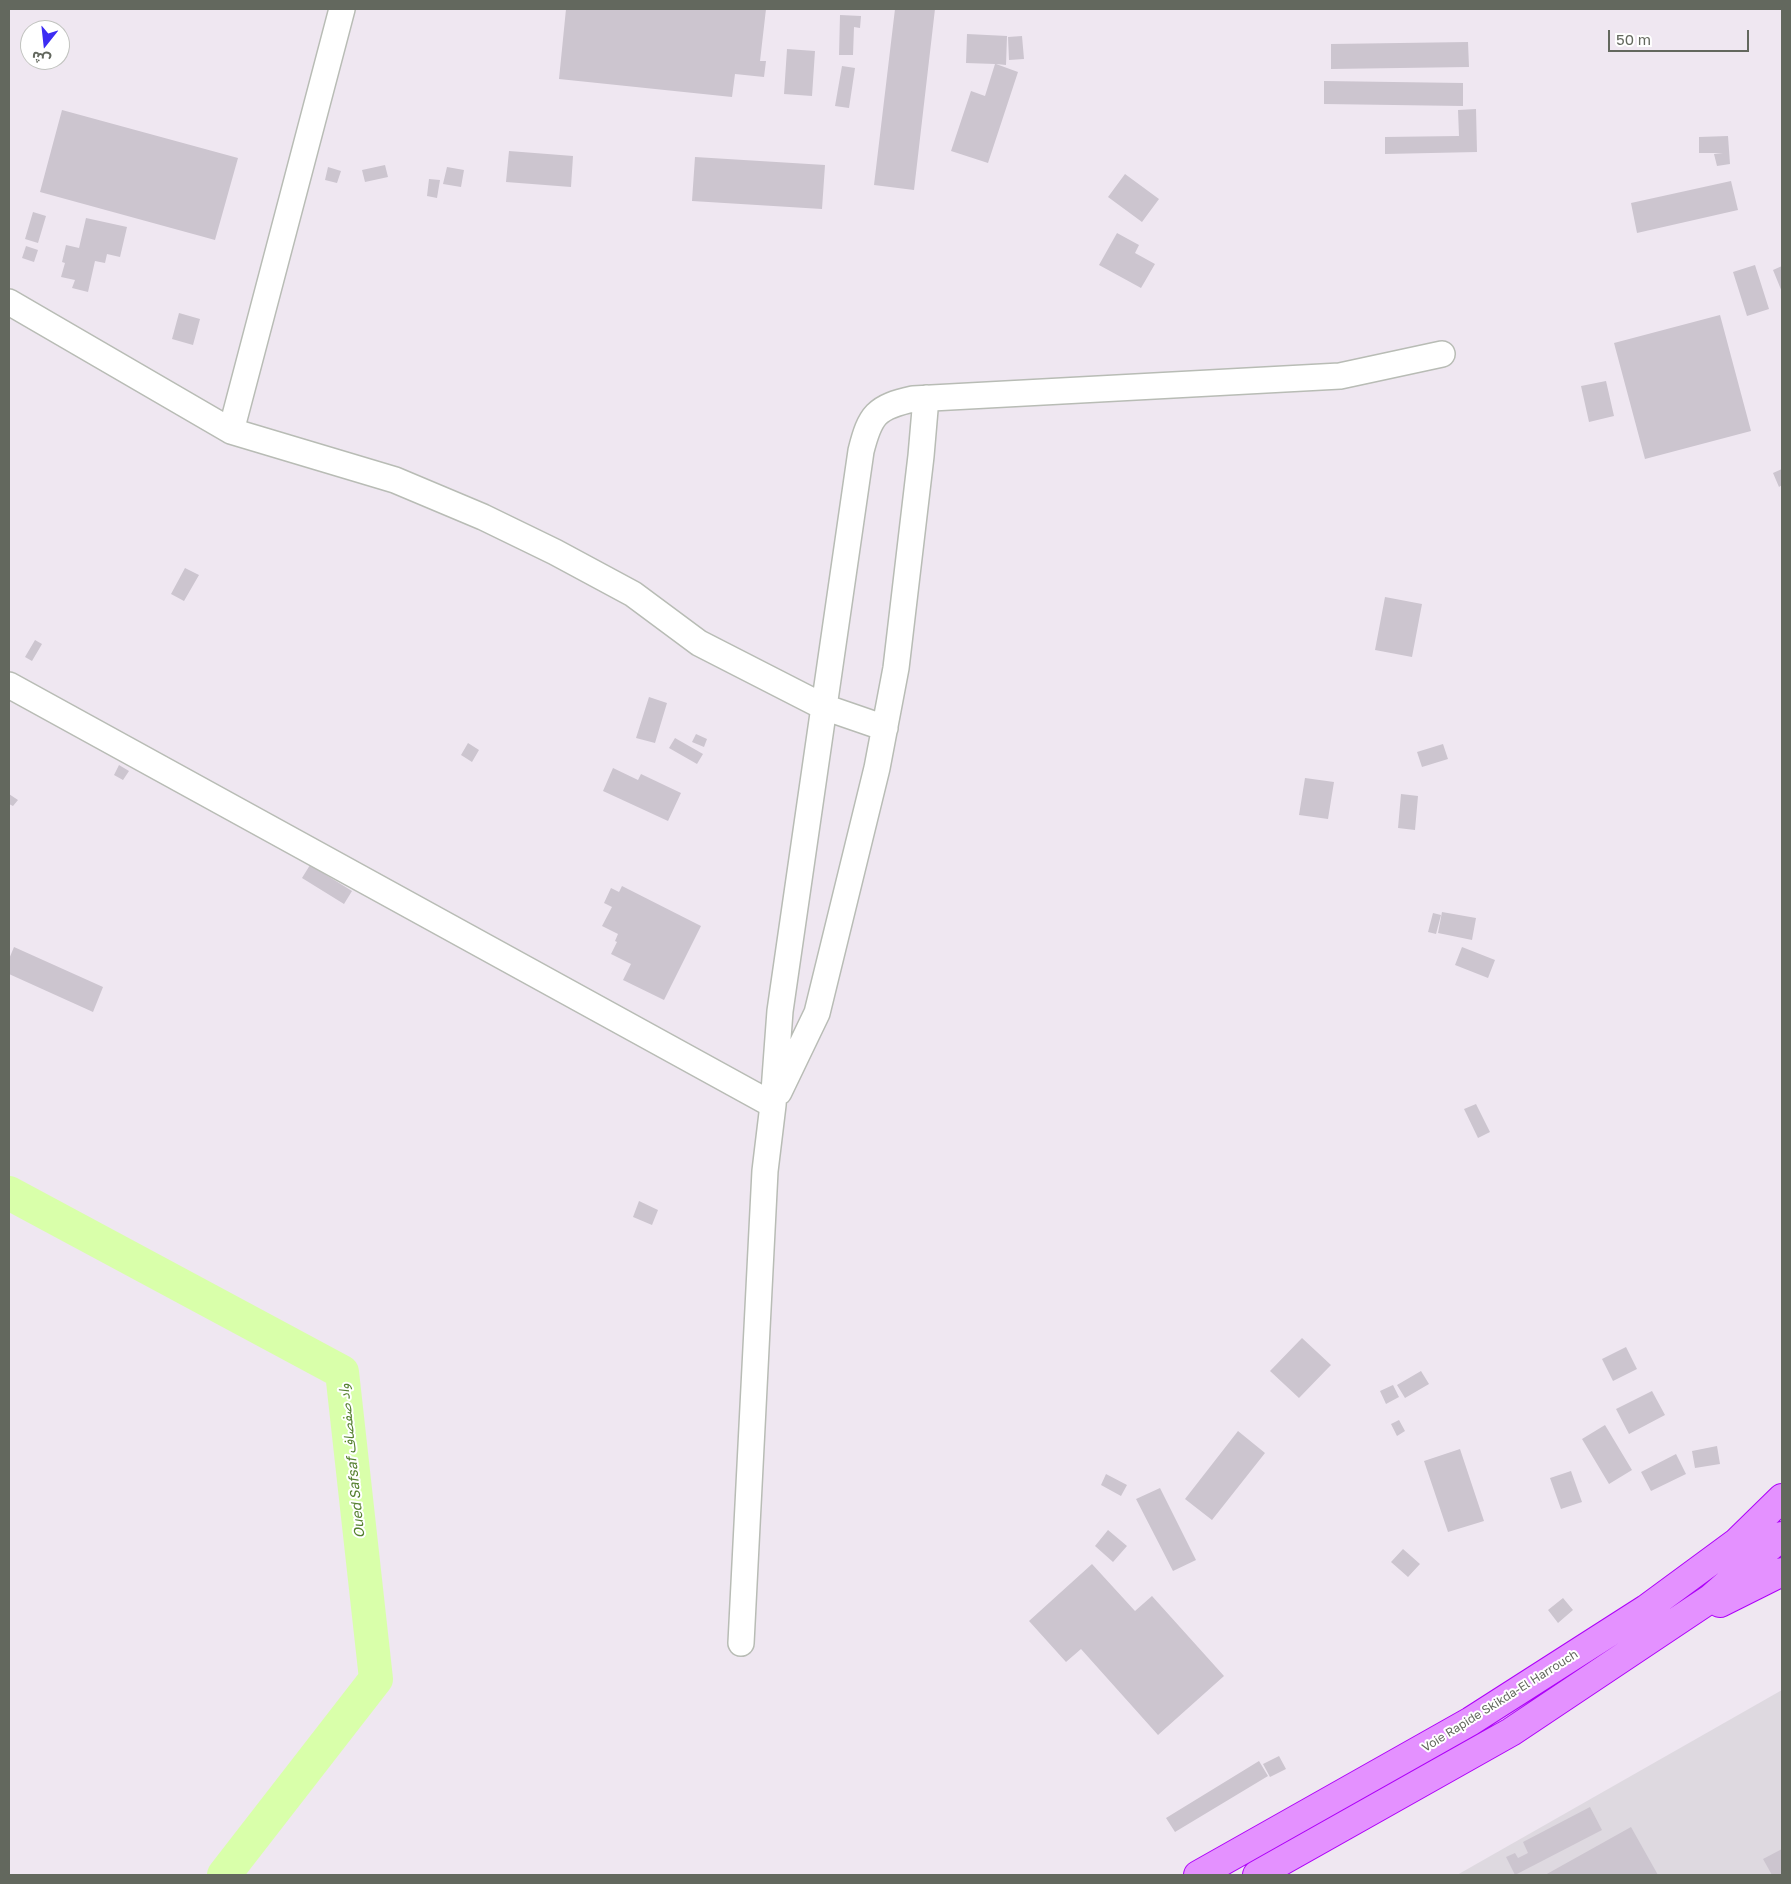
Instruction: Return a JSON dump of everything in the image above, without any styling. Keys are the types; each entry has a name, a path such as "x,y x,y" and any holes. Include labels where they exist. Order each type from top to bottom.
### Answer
{"highway":[{"name":"Voie Rapide Skikda-El Harrouch","path":"1198,1875 1471,1721 1646,1610 1736,1542 1782,1498"},
{"path":"1257,1875 1511,1732 1710,1599 1782,1536"},
{"path":"1658,1634 1782,1572"}],"street":[{"path":"231,431 342,9"},
{"path":"9,302 231,431 395,480 483,517 555,552 633,594 699,643 824,707 885,728"},
{"path":"741,1643 765,1171 773,1105 780,1011 861,451 867,426 891,404 926,398 1340,376 1442,354"},
{"path":"773,1105 817,1013 878,768 896,668 926,398"},
{"path":"9,684 773,1105"}],"shaded area":[{"path":"1782,1690 1782,1875 1457,1875"}],"building":[{"path":"566,9 766,9 760,61 766,61 764,77 735,74 732,97 559,79"},
{"path":"895,9 935,9 914,190 874,185"},
{"path":"840,15 861,16 860,28 854,27 853,55 839,55"},
{"path":"967,34 1007,36 1006,65 996,64 1018,72 988,163 951,151 971,91 985,96 995,64 966,63"},
{"path":"1022,36 1024,59 1009,60 1008,37"},
{"path":"1468,42 1469,67 1331,69 1331,44"},
{"path":"787,49 815,51 812,96 784,94"},
{"path":"842,66 855,68 849,108 835,106"},
{"path":"1324,81 1463,83 1463,106 1324,104"},
{"path":"1476,109 1477,152 1385,154 1385,137 1459,136 1458,110"},
{"path":"62,110 238,158 215,240 40,192"},
{"path":"1728,136 1730,164 1717,166 1714,154 1723,153 1699,153 1699,137"},
{"path":"509,151 573,156 571,187 506,182"},
{"path":"695,157 825,165 822,209 692,201"},
{"path":"385,165 388,177 365,182 362,170"},
{"path":"328,167 341,171 337,183 325,180"},
{"path":"447,167 464,170 461,187 443,184"},
{"path":"1125,174 1159,199 1142,222 1108,197"},
{"path":"429,179 440,180 437,198 427,196"},
{"path":"1731,181 1738,210 1637,233 1631,203"},
{"path":"33,212 46,216 38,243 25,239"},
{"path":"86,218 127,227 120,257 107,254 105,263 95,261 88,292 72,288 75,280 61,277 65,263 62,262 66,245 79,248"},
{"path":"1117,233 1139,245 1135,253 1155,264 1141,288 1099,265"},
{"path":"26,246 38,250 34,262 22,258"},
{"path":"1755,265 1769,309 1747,316 1733,272"},
{"path":"1782,266 1782,292 1773,270"},
{"path":"179,313 200,319 193,345 172,339"},
{"path":"1720,315 1751,431 1645,459 1614,343"},
{"path":"1606,381 1614,416 1589,422 1581,386"},
{"path":"1782,469 1782,485 1779,487 1773,473"},
{"path":"185,568 199,575 184,601 171,594"},
{"path":"1385,597 1422,604 1412,657 1375,650"},
{"path":"35,640 42,644 32,661 25,657"},
{"path":"649,697 667,703 655,743 636,738"},
{"path":"696,734 707,739 704,747 692,742"},
{"path":"675,738 703,754 697,764 669,748"},
{"path":"468,743 479,750 472,762 461,755"},
{"path":"1443,744 1448,759 1422,767 1417,752"},
{"path":"119,765 129,771 123,780 114,775"},
{"path":"613,768 638,780 641,774 681,793 668,821 603,791"},
{"path":"1305,778 1334,782 1328,819 1299,815"},
{"path":"9,794 18,800 13,806 9,804"},
{"path":"1401,794 1418,796 1415,830 1398,828"},
{"path":"310,865 352,891 344,904 302,878"},
{"path":"622,886 701,926 664,1000 623,980 631,964 611,954 617,942 615,941 618,934 602,926 612,907 604,903 611,888 619,892"},
{"path":"1442,912 1476,918 1472,940 1438,933"},
{"path":"1433,913 1441,915 1436,934 1428,932"},
{"path":"14,947 103,987 93,1012 9,974 9,959"},
{"path":"1462,947 1495,960 1488,978 1455,965"},
{"path":"1476,1104 1490,1132 1478,1138 1464,1109"},
{"path":"639,1201 658,1210 652,1225 633,1217"},
{"path":"1302,1338 1331,1365 1299,1398 1270,1371"},
{"path":"1626,1347 1637,1369 1613,1381 1602,1359"},
{"path":"1421,1371 1429,1384 1405,1398 1397,1385"},
{"path":"1393,1385 1399,1397 1386,1404 1380,1391"},
{"path":"1652,1391 1665,1415 1629,1434 1616,1409"},
{"path":"1399,1420 1405,1431 1397,1436 1391,1424"},
{"path":"1605,1425 1632,1470 1609,1484 1582,1439"},
{"path":"1238,1431 1265,1453 1212,1520 1185,1499"},
{"path":"1717,1446 1720,1464 1695,1468 1692,1451"},
{"path":"1460,1449 1484,1521 1448,1532 1424,1461"},
{"path":"1676,1454 1686,1474 1651,1491 1641,1472"},
{"path":"1571,1471 1582,1502 1561,1509 1550,1478"},
{"path":"1106,1474 1127,1485 1121,1496 1101,1485"},
{"path":"1160,1488 1196,1560 1173,1571 1136,1499"},
{"path":"1108,1530 1127,1546 1113,1562 1095,1546"},
{"path":"1403,1549 1420,1564 1408,1577 1391,1562"},
{"path":"1092,1564 1135,1611 1152,1596 1224,1676 1158,1735 1081,1649 1066,1662 1029,1621"},
{"path":"1563,1598 1573,1610 1558,1623 1548,1610"},
{"path":"1279,1756 1286,1769 1270,1777 1263,1764"},
{"path":"1259,1761 1268,1776 1175,1832 1166,1818"},
{"path":"1590,1807 1602,1830 1515,1875 1506,1857 1515,1853 1518,1858 1528,1853 1523,1842"},
{"path":"1631,1827 1658,1875 1545,1875"},
{"path":"1782,1849 1782,1875 1772,1875 1763,1859"}],"waterway":[{"name":"Oued Safsaf واد صفصاف","path":"9,1193 342,1372 376,1679 224,1875"}]}
